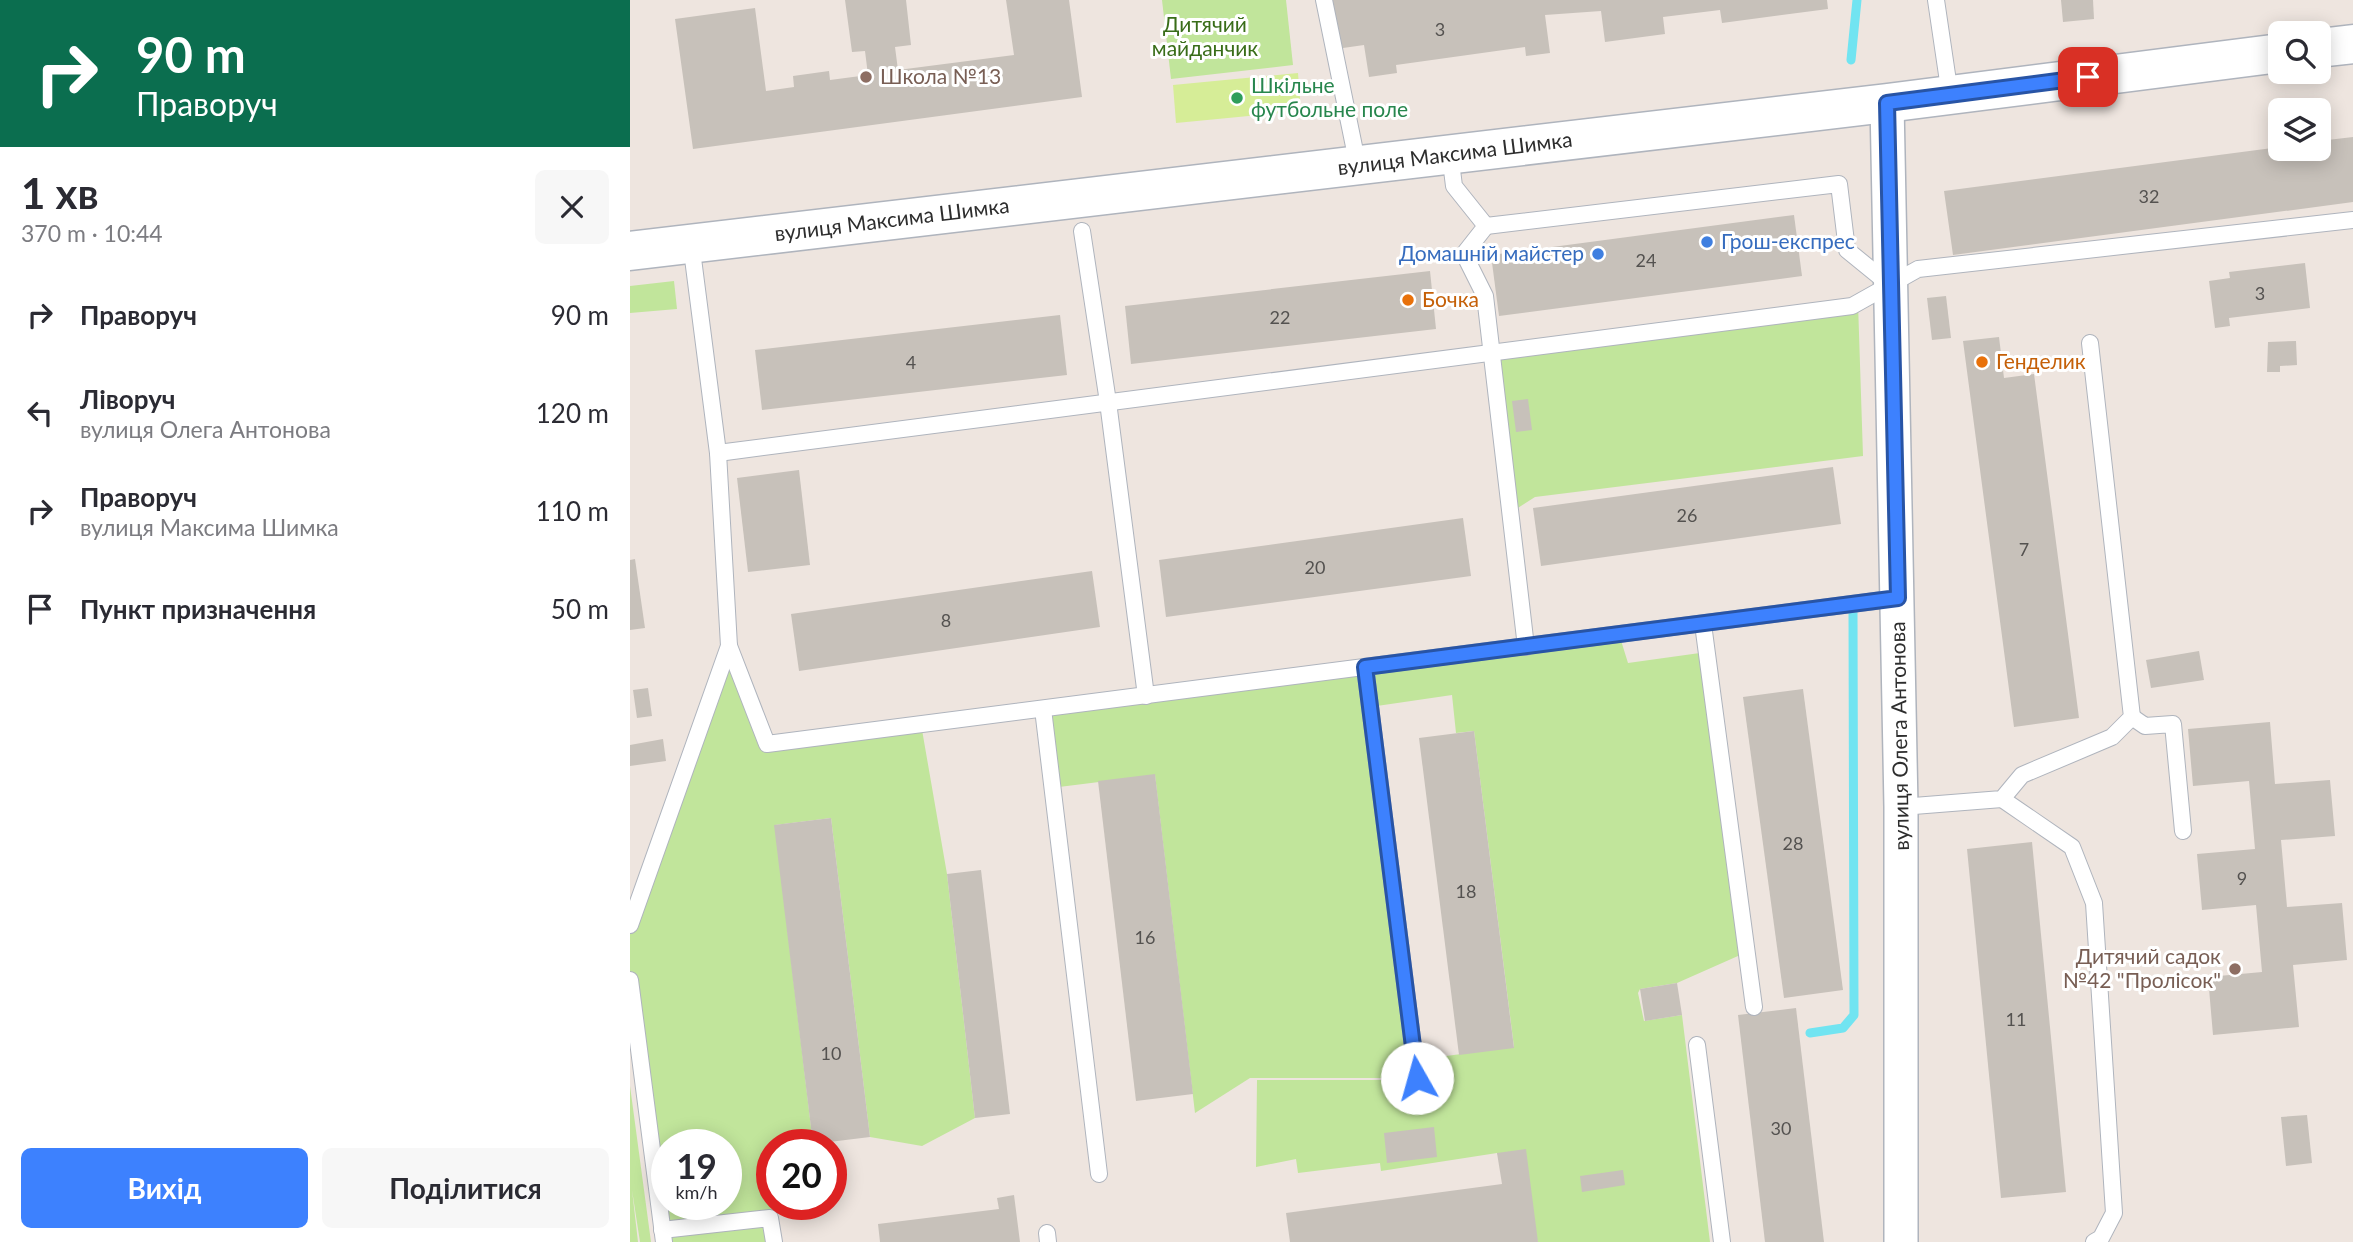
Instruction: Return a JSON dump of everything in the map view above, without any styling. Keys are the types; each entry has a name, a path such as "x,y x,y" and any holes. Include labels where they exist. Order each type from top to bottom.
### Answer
{"main road":[{"path":"2331,47 2353,44"},
{"name":"вулиця Максима Шимка","path":"630,251 1887,103 2268,54"}],"street":[{"name":"вулиця Олега Антонова","path":"1887,103 1901,807 1901,1242"}],"lane":[{"path":"1324,0 1358,166"},
{"path":"1936,0 1950,94"},
{"path":"1450,154 1454,186 1486,226"},
{"path":"1526,646 1485,296 1464,254 1486,226 1839,184 1847,250 1890,285"},
{"path":"718,453 1852,306 1918,269 2353,220"},
{"path":"1082,231 1108,402 1146,695"},
{"path":"691,243 718,453 729,646 767,744 1898,598"},
{"path":"2090,343 2132,717 2145,726 2173,724 2183,831"},
{"path":"1703,624 1754,1007"},
{"path":"630,925 729,646"},
{"path":"1365,667 1417,1078"},
{"path":"1043,709 1100,1174"},
{"path":"2002,799 2022,775 2112,737 2132,717"},
{"path":"1901,807 2002,799 2072,847 2094,902 2115,1213 2101,1238 2094,1242"},
{"path":"630,980 663,1236 770,1218 774,1242"},
{"path":"1697,1045 1722,1242"}],"green space":[{"name":"Дитячий майданчик","path":"1162,0 1286,0 1293,65 1171,79"},
{"name":"Шкільне футбольне поле","path":"1298,73 1301,111 1176,123 1173,85"},
{"path":"674,281 677,309 630,313 630,286"},
{"path":"1858,303 1863,456 1535,497 1510,513 1492,353"},
{"path":"1619,634 1628,663 1707,652 1747,952 1677,983 1640,989 1638,993 1644,1021 1682,1015 1710,1242 1538,1242 1497,1153 1381,1171 1380,1163 1298,1173 1296,1159 1256,1167 1257,1080 1418,1080 1416,1060 1514,1047 1474,731 1456,733 1452,695 1370,707 1417,1078 1250,1078 1195,1113 1155,775 1051,788 1043,709"},
{"path":"729,646 767,744 921,724 947,874 975,1118 922,1146 870,1137 831,818 775,825 811,1129 756,1129 756,1220 770,1220 774,1242 664,1242 661,1220 742,1220 742,1129 651,1129 651,1142 630,980 630,925"},
{"path":"630,1086 651,1242 640,1242 632,1190 638,1242 630,1242"}],"building":[{"path":"845,0 906,0 911,45 895,47 898,70 1014,55 1006,0 1069,0 1082,97 693,149 675,19 755,8 766,91 794,87 793,76 829,71 830,80 868,75 865,51 852,52"},
{"path":"1330,0 1827,0 1828,9 1722,23 1720,10 1663,17 1665,34 1605,42 1601,11 1545,15 1550,53 1526,56 1525,47 1396,65 1397,73 1369,77 1364,45 1336,49"},
{"path":"2061,0 2093,0 2094,19 2063,22"},
{"path":"2353,137 2353,202 1953,255 1944,191 2268,149 2268,161 2331,161 2331,140"},
{"path":"1794,215 1802,276 1499,316 1491,255"},
{"path":"2305,263 2310,308 2229,318 2230,326 2215,328 2209,281 2230,278 2229,272"},
{"path":"1430,271 1436,329 1131,364 1125,306"},
{"path":"1946,296 1951,338 1932,340 1927,298"},
{"path":"1060,315 1067,375 762,410 755,350"},
{"path":"1999,337 2004,378 2034,374 2079,718 2014,727 1963,341"},
{"path":"2296,341 2297,365 2280,366 2280,372 2267,372 2268,342"},
{"path":"1528,399 1532,430 1516,432 1512,401"},
{"path":"1833,467 1841,524 1541,566 1533,508"},
{"path":"799,470 810,565 748,572 737,478"},
{"path":"1463,518 1471,576 1166,617 1159,560"},
{"path":"635,559 645,628 630,630 630,560"},
{"path":"1092,571 1100,627 799,671 791,614"},
{"path":"2199,651 2204,680 2151,688 2146,660"},
{"path":"648,688 652,716 637,718 633,690"},
{"path":"1803,689 1843,990 1784,998 1743,697"},
{"path":"2270,722 2275,784 2330,780 2335,836 2281,840 2287,907 2342,903 2347,960 2293,965 2299,1027 2213,1035 2208,977 2262,972 2256,905 2202,910 2197,854 2255,849 2249,781 2193,786 2188,729"},
{"path":"1474,731 1514,1048 1459,1055 1419,738"},
{"path":"663,739 666,761 630,766 630,745"},
{"path":"1155,774 1193,1094 1136,1101 1098,781"},
{"path":"831,818 870,1137 847,1140 847,1129 811,1129 774,825"},
{"path":"2032,842 2066,1192 2001,1198 1967,849"},
{"path":"981,870 1010,1114 975,1118 947,874"},
{"path":"1677,983 1682,1015 1645,1021 1640,989"},
{"path":"1796,1008 1824,1242 1765,1242 1738,1015"},
{"path":"2307,1115 2312,1163 2286,1166 2281,1117"},
{"path":"1434,1127 1437,1157 1387,1163 1384,1133"},
{"path":"1526,1149 1538,1242 1290,1242 1286,1213 1502,1184 1497,1153"},
{"path":"1623,1170 1625,1185 1582,1192 1580,1176"},
{"path":"1014,1195 1020,1242 880,1242 878,1224 999,1209 997,1198"}],"waterway":[{"path":"1851,60 1857,0"},
{"path":"1810,1033 1843,1028 1854,1015 1853,611"}],"place":[{"name":"Школа №13","path":"866,77"},
{"name":"Шкільне футбольне поле","path":"1237,98"},
{"name":"Грош-експрес","path":"1707,242"},
{"name":"Домашній майстер","path":"1598,254"},
{"name":"Бочка","path":"1408,300"},
{"name":"Генделик","path":"1982,362"},
{"name":"Дитячий садок №42 \"Пролісок\"","path":"2235,969"}],"route":[{"path":"1417,1078 1365,667 1898,598 1887,103 2088,77"}]}
